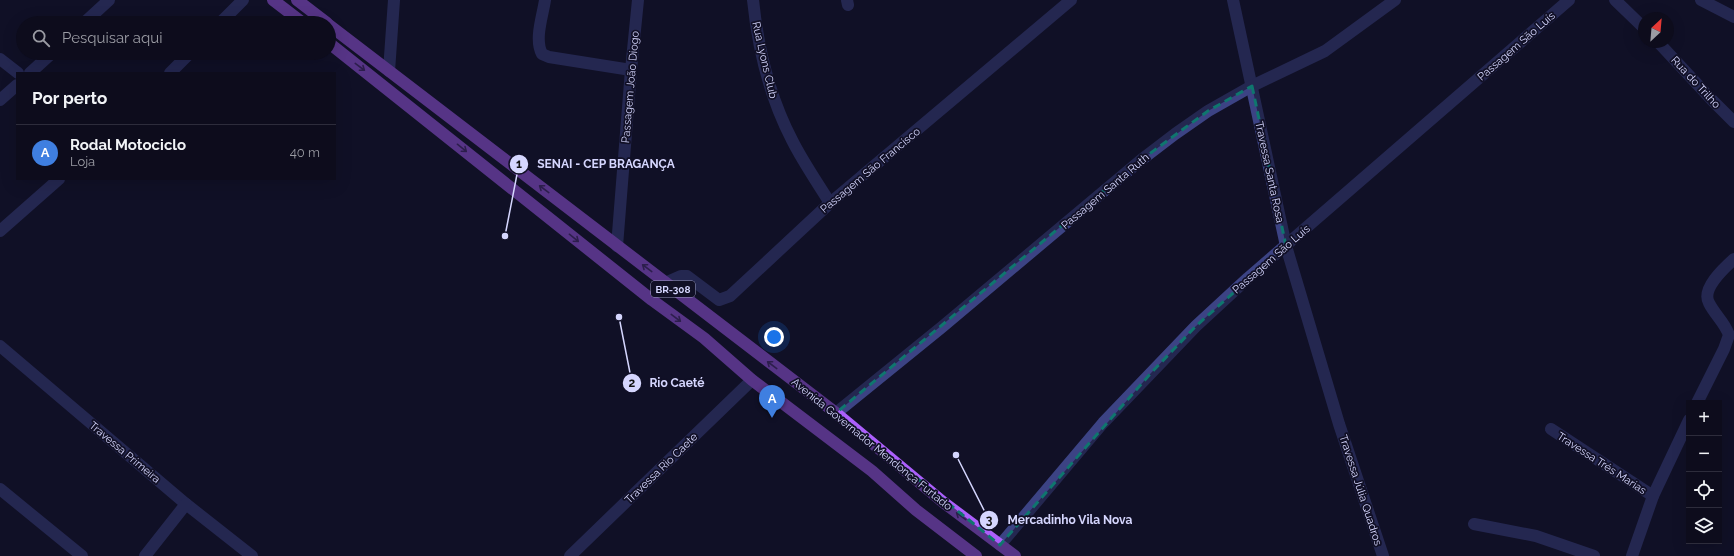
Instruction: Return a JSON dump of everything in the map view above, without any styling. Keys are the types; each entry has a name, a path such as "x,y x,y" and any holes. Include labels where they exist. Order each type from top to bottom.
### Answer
{"main road":[{"path":"272,0 294,16"},
{"name":"Avenida Governador Mendonça Furtado","path":"297,0 318,16"},
{"name":"Avenida Governador Mendonça Furtado","path":"336,30 836,414 943,502 1015,556"},
{"name":"Avenida Governador Mendonça Furtado","path":"336,49 646,295 704,338 752,380 872,471 916,510 976,556"}],"street":[{"path":"92,16 109,0"},
{"path":"227,16 243,0"},
{"path":"389,71 394,0"},
{"path":"545,0 539,44 542,54 549,57 631,70"},
{"name":"Passagem João Diogo","path":"617,246 638,0"},
{"name":"Rua Lyons Club","path":"753,0 758,40 769,85 795,147 830,203"},
{"name":"Passagem São Francisco","path":"666,283 681,276 687,276 715,298 724,299 830,203 1071,0"},
{"name":"Travessa Santa Rosa","path":"1233,0 1286,246 1336,412"},
{"name":"Passagem Santa Ruth","path":"836,414 942,327 1140,160 1208,111 1252,86 1325,51 1395,0"},
{"name":"Passagem São Luís","path":"1000,545 1070,462 1150,373 1196,326 1248,278 1569,0"},
{"path":"1615,0 1630,5 1638,18"},
{"path":"1701,0 1734,17"},
{"name":"Rua do Trilho","path":"1664,48 1734,122"},
{"path":"0,59 17,72"},
{"path":"31,72 44,60"},
{"path":"171,72 183,60"},
{"path":"0,100 16,86"},
{"path":"0,231 58,180"},
{"path":"1698,400 1724,349 1729,335 1722,321 1708,302 1707,295 1720,272 1734,259"},
{"name":"Travessa Primeira","path":"0,346 186,504 252,556"},
{"name":"Travessa Rio Caete","path":"570,556 752,380"},
{"name":"Travessa Júlia Quadros","path":"1336,412 1383,556"},
{"path":"1632,556 1653,496 1686,426"},
{"name":"Travessa Trés Marias","path":"1551,429 1653,496"},
{"path":"0,489 82,556"},
{"path":"144,556 186,504"},
{"path":"1474,524 1536,536 1594,556"}],"highlighted area":[{"path":"1252,86 1286,246 1196,326 1151,373 1000,545 836,413 1141,160 1208,111"}],"place":[{"name":"SENAI - CEP BRAGANÇA","path":"505,236"},
{"name":"Rio Caeté","path":"619,317"},
{"name":"Rodal Motociclo","path":"772,418"},
{"name":"Mercadinho Vila Nova","path":"956,455"}]}
